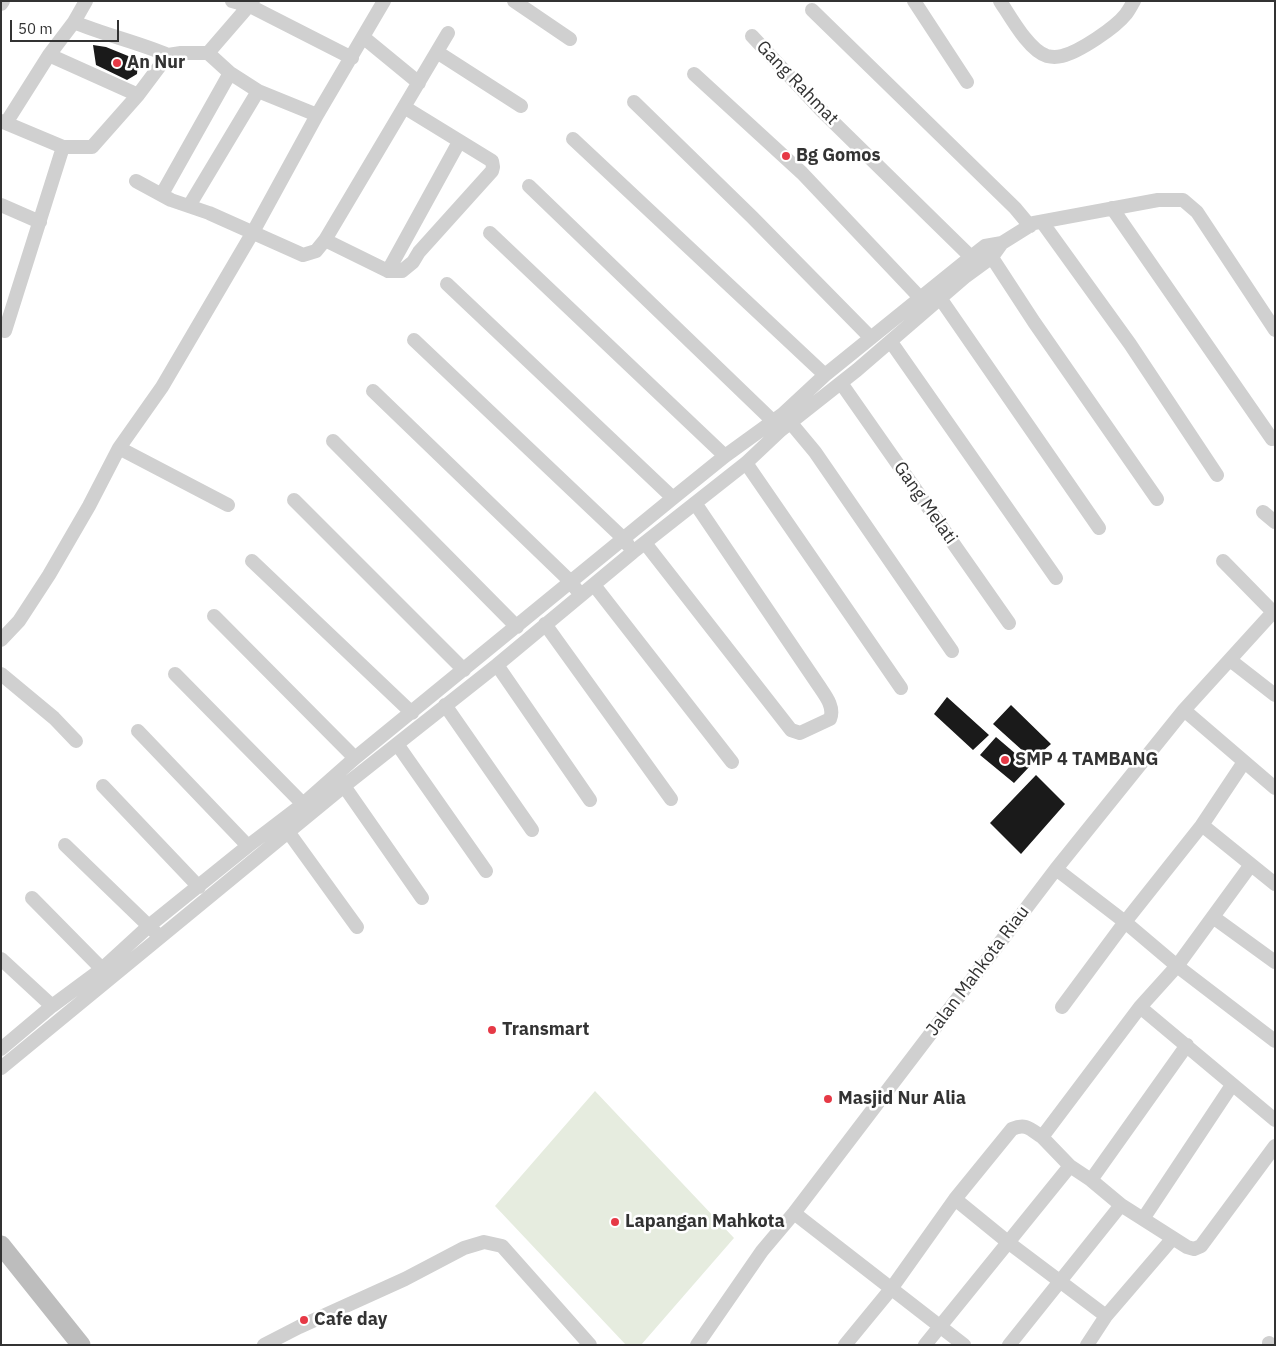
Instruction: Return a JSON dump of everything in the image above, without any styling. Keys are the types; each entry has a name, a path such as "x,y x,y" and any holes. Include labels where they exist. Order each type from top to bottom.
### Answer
{"main road":[{"path":"1,1246 74,1343"}],"street":[{"path":"86,1 74,22 49,55 4,122 63,148 92,147 138,95 168,54"},
{"path":"232,1 251,4 352,58"},
{"path":"1,640 19,621 49,575 89,506 119,448 162,387 253,232 317,115 364,38 384,1"},
{"path":"514,1 570,39"},
{"path":"914,1 967,82"},
{"path":"1000,1 1025,38 1036,49 1046,56 1061,57 1081,48 1110,29 1126,15 1134,1"},
{"path":"208,53 251,4"},
{"path":"812,10 1015,208 1036,224 1130,344 1217,475"},
{"path":"74,22 168,54 208,53 230,73 258,91 317,115"},
{"path":"136,181 172,200 209,213 303,255 316,251 326,240 448,33"},
{"name":"Gang Rahmat","path":"752,36 822,110 971,257"},
{"path":"364,38 419,83"},
{"path":"437,52 521,106"},
{"path":"49,55 138,95"},
{"path":"162,194 230,73"},
{"path":"694,74 802,173 930,301 1099,528"},
{"path":"189,206 258,91"},
{"path":"634,102 752,217 871,338"},
{"path":"326,240 388,271 402,271 406,269 492,171 492,162 404,107"},
{"path":"573,139 825,375"},
{"path":"388,271 459,142"},
{"path":"5,331 63,148"},
{"path":"529,186 815,452 952,651"},
{"path":"1,1068 160,938 285,828 336,787 397,744 497,665 633,552 746,463 825,375 871,338 930,301 988,252 1002,243 1036,224 1158,200 1183,200 1197,212 1275,330"},
{"path":"1,205 40,222"},
{"path":"1112,208 1272,439"},
{"path":"490,233 725,456"},
{"path":"2,1048 52,1006 102,969 150,925 200,887 248,846 285,828 303,804 336,787 355,758 725,456 782,422 841,383 891,342 971,257 988,252"},
{"path":"988,252 1034,322 1157,499"},
{"path":"447,284 673,498"},
{"path":"414,340 624,539 633,552"},
{"path":"891,342 1056,578"},
{"name":"Gang Melati","path":"841,383 1009,623"},
{"path":"373,391 571,582 580,596"},
{"path":"333,441 517,627"},
{"path":"119,448 228,505"},
{"path":"746,463 901,688"},
{"path":"294,500 464,670"},
{"path":"645,543 791,730 800,733 830,719 832,714 830,704 819,686 695,503"},
{"path":"1263,512 1275,522"},
{"path":"1224,561 1274,612"},
{"path":"252,562 412,712"},
{"path":"594,585 732,762"},
{"name":"Jalan Mahkota Riau","path":"696,1345 762,1251 794,1213 1056,869 1184,710 1274,612"},
{"path":"214,616 355,758"},
{"path":"546,624 671,800"},
{"path":"1230,660 1275,695"},
{"path":"497,665 590,800"},
{"path":"1,674 54,718 76,741"},
{"path":"175,674 303,804"},
{"path":"445,705 532,830"},
{"path":"1184,710 1275,788"},
{"path":"138,731 248,846"},
{"path":"397,744 486,872"},
{"path":"1062,1007 1125,922 1202,825 1244,762"},
{"path":"103,786 200,887"},
{"path":"336,787 422,898"},
{"path":"1202,825 1250,866 1275,884"},
{"path":"285,828 357,927"},
{"path":"65,845 150,925 160,938"},
{"path":"1042,1137 1140,1006 1177,966 1250,866"},
{"path":"1056,869 1125,922 1177,966 1275,1041"},
{"path":"32,898 102,969"},
{"path":"1214,917 1275,962"},
{"path":"1,959 52,1006"},
{"path":"1140,1006 1275,1120"},
{"path":"1091,1180 1187,1046"},
{"path":"1143,1219 1232,1085"},
{"path":"845,1345 891,1288 955,1199 1012,1129 1020,1126 1028,1128 1042,1137 1070,1166 1091,1180 1121,1205 1187,1247 1194,1248 1202,1246 1275,1146"},
{"path":"925,1345 1070,1166"},
{"path":"955,1199 1008,1243 1106,1316"},
{"path":"1009,1345 1059,1280 1121,1205"},
{"path":"794,1213 964,1345"},
{"path":"1087,1345 1106,1316 1173,1238"},
{"path":"264,1345 405,1279 464,1248 484,1242 502,1246 590,1345"}],"shaded area":[{"name":"Lapangan Mahkota","path":"595,1091 734,1238 641,1345 626,1345 495,1206"}],"building":[{"name":"An Nur","path":"93,45 106,47 138,60 137,74 127,80 96,65"},
{"path":"947,697 989,735 973,750 934,714"},
{"path":"1011,705 1051,744 1033,760 993,724"},
{"name":"SMP 4 TAMBANG","path":"996,737 1030,766 1014,783 980,755"},
{"path":"1036,775 1065,804 1021,854 990,823"}],"place":[{"name":"An Nur","path":"117,63"},
{"name":"Bg Gomos","path":"786,156"},
{"name":"SMP 4 TAMBANG","path":"1005,760"},
{"name":"Transmart","path":"492,1030"},
{"name":"Masjid Nur Alia","path":"828,1099"},
{"name":"Lapangan Mahkota","path":"615,1222"},
{"name":"Cafe day","path":"304,1320"}]}
